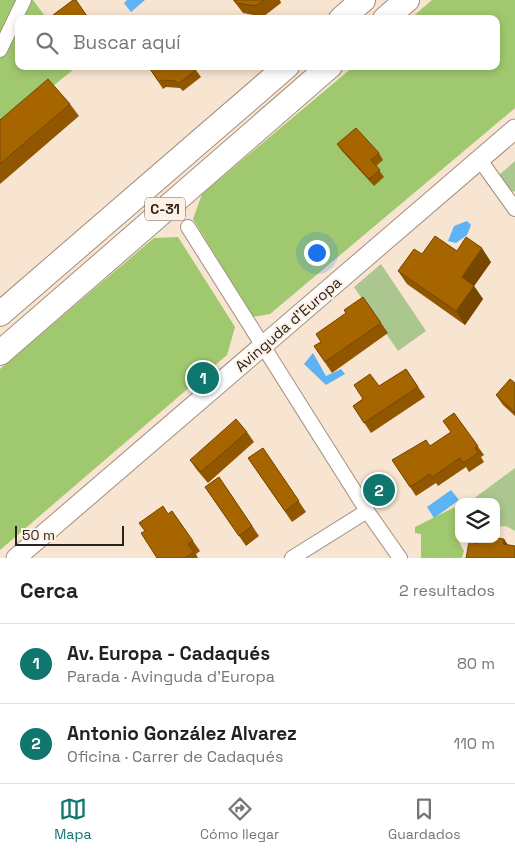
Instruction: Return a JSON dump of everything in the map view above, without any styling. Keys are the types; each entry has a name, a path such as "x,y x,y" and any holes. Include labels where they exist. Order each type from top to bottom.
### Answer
{"highway":[{"path":"346,15 363,0"},
{"path":"389,15 406,0"},
{"name":"C-31","path":"0,314 282,70"},
{"name":"C-31","path":"0,353 325,70"}],"street":[{"path":"17,15 24,0"},
{"path":"0,50 15,19"},
{"name":"Avinguda d'Europa","path":"16,558 515,129"},
{"path":"480,160 515,209"},
{"path":"188,227 367,511 400,558"},
{"path":"292,558 367,511"}],"green space":[{"path":"0,0 33,0 44,15 15,15 15,70 73,70 0,128"},
{"path":"432,0 515,0 515,108 270,314 253,317 193,219 202,194 349,70 500,70 500,15 415,15"},
{"path":"515,161 515,191 511,192 499,175"},
{"path":"178,237 235,327 227,355 0,550 0,369 154,238"},
{"path":"381,264 426,331 398,351 354,287"},
{"path":"515,468 515,531 506,526 500,527 500,498 474,498"},
{"path":"455,507 455,543 460,543 464,551 462,558 421,558 421,534 415,533 415,527"}],"water":[{"path":"127,0 145,0 131,12 124,3"},
{"path":"467,221 471,225 467,235 456,243 448,241 454,226"},
{"path":"313,353 326,376 341,369 345,374 326,385 304,364"},
{"path":"451,490 457,498 455,498 455,503 434,518 427,507"}],"building":[{"path":"73,0 76,0 86,15 53,15"},
{"path":"234,0 264,0 256,6 236,3"},
{"path":"151,70 196,70 178,84 176,81 161,80 159,82"},
{"path":"48,79 70,104 0,164 0,120"},
{"path":"356,128 379,153 371,160 380,170 369,179 337,144"},
{"path":"435,236 457,251 466,237 482,248 462,277 474,286 456,311 398,271 414,249 422,254"},
{"path":"363,297 381,323 325,362 314,346 321,342 316,334 346,313 344,310"},
{"path":"406,369 418,387 364,423 353,406 363,399 354,385 370,374 379,386"},
{"path":"510,379 515,383 515,413 496,395"},
{"path":"454,413 478,446 475,448 478,453 463,463 460,458 432,477 430,474 410,487 392,460 426,440 430,446 451,432 443,421"},
{"path":"236,419 247,432 201,472 190,460"},
{"path":"263,448 299,501 285,511 248,458"},
{"path":"219,477 252,526 239,536 205,487"},
{"path":"163,506 168,514 172,511 193,541 188,544 194,552 185,558 157,558 141,533 145,531 139,523"},
{"path":"500,538 504,539 503,544 515,546 515,558 466,558 469,543 500,543"}],"place":[{"name":"Av. Europa - Cadaqués","path":"203,378"},
{"name":"Antonio González Alvarez","path":"379,490"}]}
